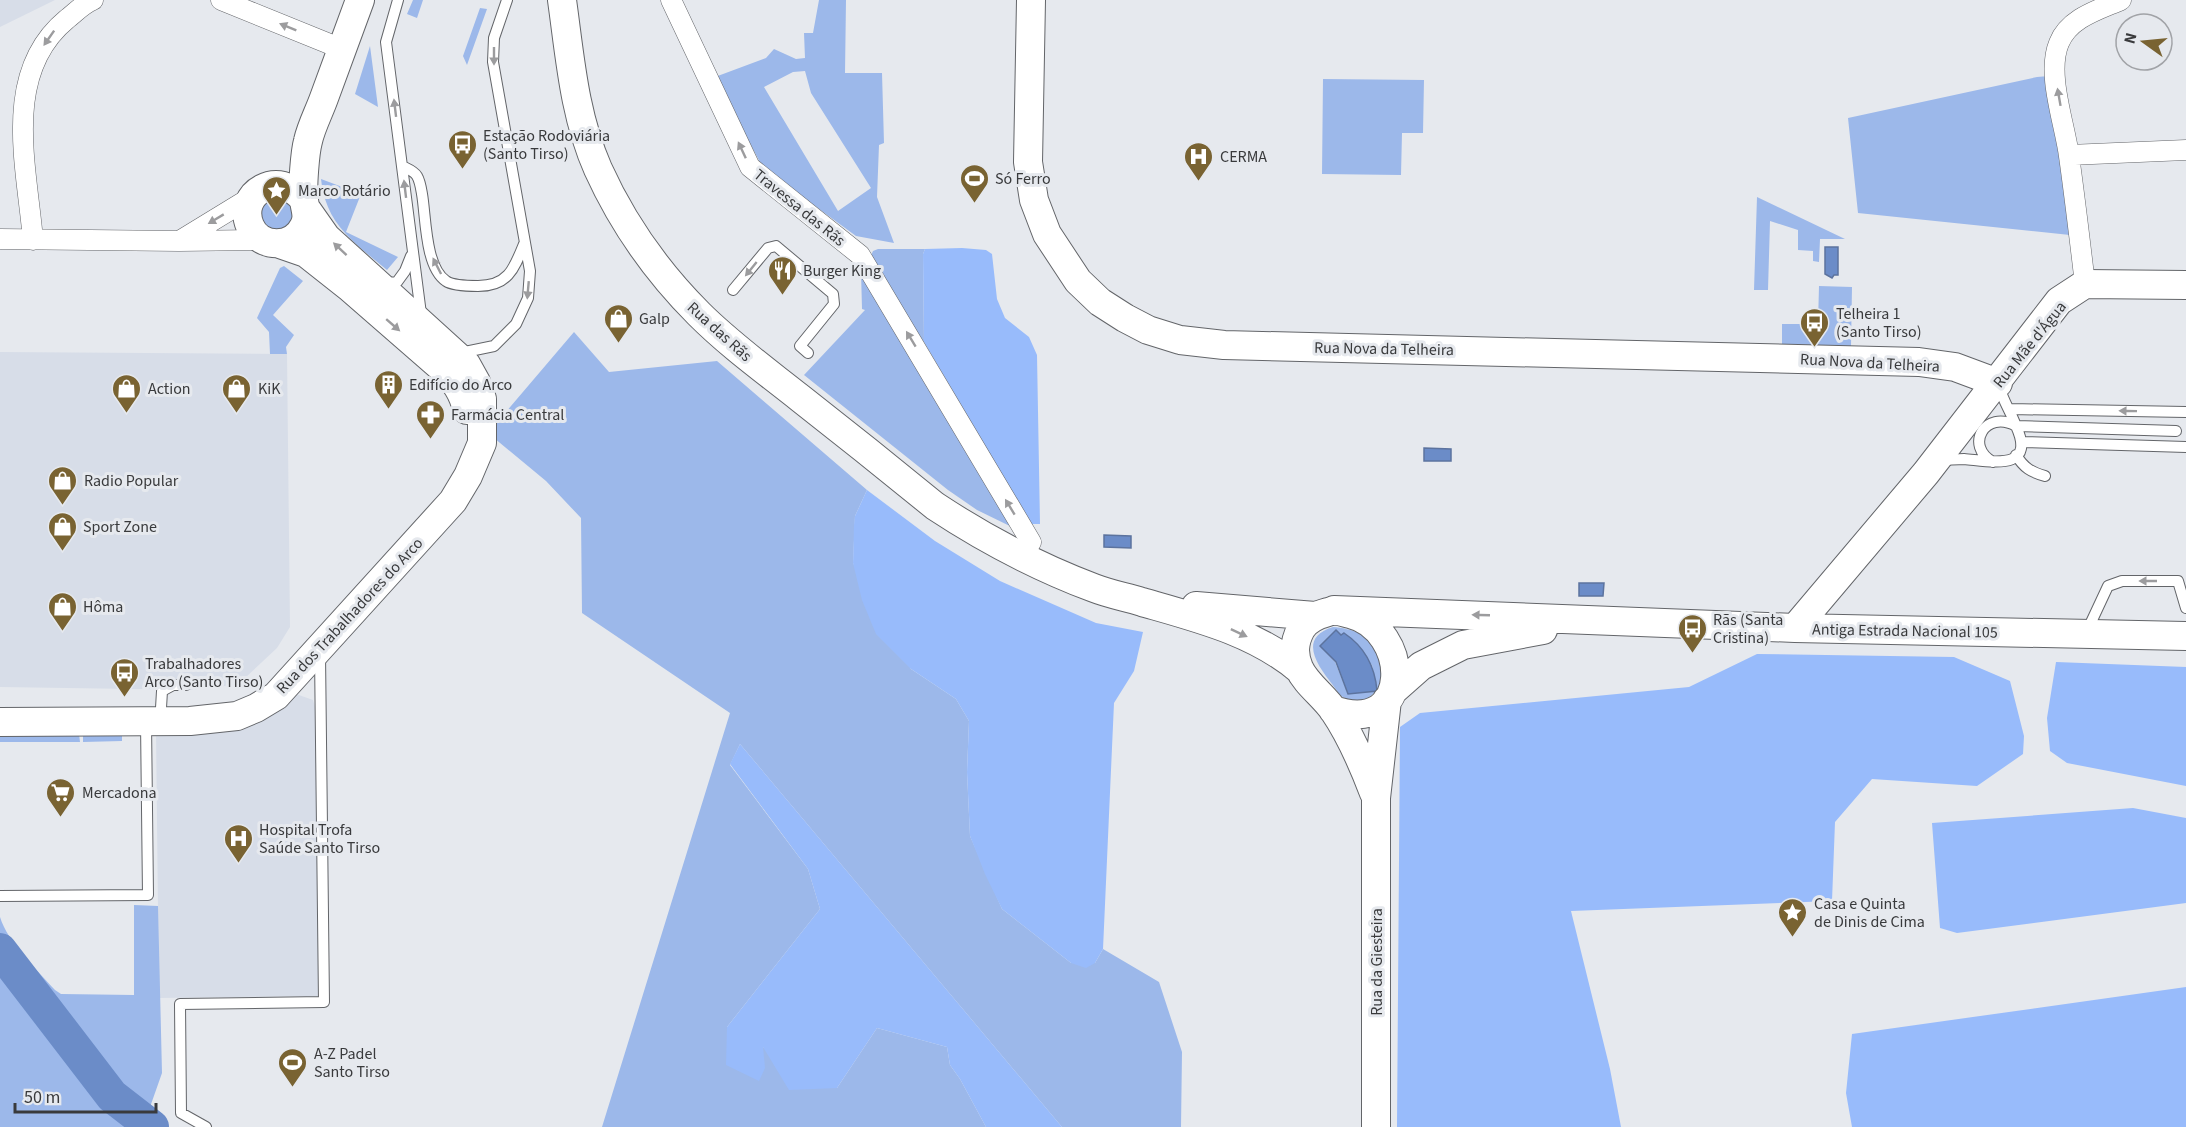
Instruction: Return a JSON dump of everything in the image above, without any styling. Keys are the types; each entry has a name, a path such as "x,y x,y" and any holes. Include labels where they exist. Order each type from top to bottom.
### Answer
{"street":[{"path":"33,240 22,128 24,100 30,74 40,52 57,28 93,0"},
{"path":"221,0 342,49"},
{"path":"0,239 291,241 303,228 307,219 305,205 308,141 360,0"},
{"name":"Rua das Rãs","path":"562,0 574,95 598,168 636,238 675,289 733,344 935,506 967,528 1022,557"},
{"name":"Travessa das Rãs","path":"671,0 750,167 860,255 1031,542 1022,557"},
{"name":"Rua Nova da Telheira","path":"1031,0 1027,124 1028,162 1034,201 1047,234 1078,281 1100,302 1148,330 1180,340 1224,345 1919,362 1955,367 1998,383"},
{"path":"2121,0 2096,10 2070,25 2059,44 2054,73 2069,155 2085,284 2186,285"},
{"path":"308,141 249,205 249,225 254,233 271,242 306,253 448,361"},
{"path":"2069,155 2186,150"},
{"path":"179,242 261,191 279,184 289,187 298,192 326,237 422,323 448,361"},
{"name":"Rua Mãe d'Água","path":"1795,628 1936,460 1979,422 1998,383 2059,301 2085,284"},
{"name":"Rua dos Trabalhadores do Arco","path":"0,708 156,707 214,720 243,713 276,696 320,636 453,501 477,458 482,443 476,418 453,379 448,361"},
{"name":"Antiga Estrada Nacional 105","path":"1022,557 1095,589 1228,628 1281,654 1300,670"},
{"name":"Antiga Estrada Nacional 105","path":"1143,602 1325,613 1795,628 2186,636"},
{"path":"1325,613 1360,616 1376,629 1389,646 1396,670 1376,798 1357,749 1334,710 1300,670 1294,652 1297,637 1304,625 1325,613"},
{"name":"Antiga Estrada Nacional 105","path":"1391,694 1421,666 1463,645 1535,630 1623,621"},
{"path":"1334,710 1349,715 1363,716 1378,709 1391,694"},
{"name":"Rua dos Trabalhadores do Arco","path":"0,722 156,707"},
{"name":"Rua da Giesteira","path":"1376,798 1376,1127"}],"lane":[{"path":"398,0 386,42 422,323"},
{"path":"448,361 494,346 516,324 528,298 530,271 493,62 494,38 507,0"},
{"path":"402,166 414,172 419,178 427,238 434,266 447,281 469,286 489,286 506,279 525,242"},
{"path":"734,290 768,248 776,246 833,294 834,304 800,346 808,353"},
{"path":"350,287 397,282 405,271 412,253"},
{"path":"1936,460 2007,462 2016,455 2022,442 2010,409 2002,399 1998,383"},
{"path":"2010,409 2186,412"},
{"path":"1979,422 2004,421 2016,426 2176,430"},
{"path":"1979,422 1980,447 1987,458 1993,462"},
{"path":"1979,422 1980,447"},
{"path":"2022,442 2186,447"},
{"path":"2016,455 2031,472 2044,476"},
{"path":"2085,634 2108,586 2122,581 2178,581 2186,608"},
{"path":"206,1127 181,1113 180,1004 324,1002 320,636"},
{"path":"0,896 148,895 156,707 172,685 186,685"}],"shaded area":[{"path":"0,0 55,0 0,27"},
{"path":"413,0 423,0 417,18 407,14"},
{"path":"819,0 846,0 845,73 882,73 884,143 879,145 877,197 894,243 856,236 763,168 715,77 766,58 774,49 796,59 805,58 804,33 813,33","holes":["805,71 811,93 871,188 838,211 764,87 793,72"]},
{"path":"480,8 487,9 467,65 463,56"},
{"path":"370,46 378,107 355,94"},
{"path":"2049,76 2070,235 1858,213 1848,118"},
{"path":"1323,79 1424,80 1423,133 1402,133 1401,175 1322,174"},
{"path":"321,179 361,194 346,232 398,257 387,270 354,242 339,225 327,204"},
{"path":"1757,197 1845,239 1820,239 1819,262 1813,261 1813,251 1798,250 1798,230 1770,221 1768,290 1754,290"},
{"path":"277,198 288,203 293,214 288,225 277,230 266,225 261,214 266,203"},
{"path":"1825,247 1838,247 1838,275 1832,278 1825,274"},
{"path":"878,249 925,249 923,254 924,342 872,267 870,258 873,251"},
{"path":"925,249 986,250 992,254 997,299 1005,318 1029,337 1037,355 1040,524 1031,524 924,342 923,254"},
{"path":"284,266 303,281 273,315 294,335 286,347 287,354 270,354 269,332 257,318 280,268"},
{"path":"861,271 1018,530 977,510 948,490 804,375 865,310 862,309"},
{"path":"1819,286 1852,287 1851,346 1782,344 1782,324 1818,324"},
{"path":"574,332 609,372 717,361 867,490 855,516 853,563 911,669 956,699 969,721 967,772 970,836 1002,909 1071,963 1095,963 1103,949 1159,982 1182,1052 1181,1127 1062,1127 740,744 730,765 808,869 820,909 727,1027 837,1088 877,1028 947,1047 950,1065 986,1127 602,1127 730,713 582,613 581,518 546,481 488,433"},
{"path":"0,352 287,354 290,627 277,648 245,678 225,686 200,690 0,687"},
{"path":"1424,448 1451,449 1451,461 1424,461"},
{"path":"867,490 935,541 1000,581 1096,623 1143,632 1134,671 1114,703 1103,949 1095,963 1086,968 1071,963 1002,909 985,874 970,836 967,772 969,721 956,699 911,669 876,634 862,600 853,563 854,525 855,516"},
{"path":"1104,535 1131,536 1131,548 1104,547"},
{"path":"1579,583 1604,583 1603,596 1579,596"},
{"path":"1333,627 1347,629 1368,638 1377,648 1380,659 1381,688 1364,701 1349,700 1341,696 1321,669 1314,653 1313,645 1322,632","holes":["1341,635 1372,665 1377,691 1348,694 1335,662 1320,646"]},
{"path":"1336,630 1358,644 1368,658 1374,673 1377,691 1348,694 1336,662 1320,646"},
{"path":"1757,654 1954,657 2010,681 2024,736 2023,754 1977,786 1872,779 1835,822 1832,901 1571,911 1610,1069 1621,1127 1397,1127 1400,727 1420,713 1689,687"},
{"path":"2056,662 2186,667 2186,786 2067,763 2050,751 2047,718"},
{"name":"Hospital Trofa Saúde Santo Tirso","path":"296,694 313,700 316,710 319,996 159,998 156,731"},
{"path":"0,734 79,734 80,742 0,742"},
{"path":"83,734 122,734 122,741 83,742"},
{"path":"740,744 1062,1127 986,1127 950,1065 947,1047 877,1028 837,1088 789,1090 763,1047 765,1068 759,1081 726,1065 727,1027 820,909 808,869 730,764"},
{"path":"2133,808 2186,818 2186,903 1957,933 1940,928 1932,823"},
{"path":"134,905 158,906 162,1073 143,1127 0,1127 0,917 16,946 61,994 134,995"},
{"path":"2186,987 2186,1127 1852,1127 1846,1093 1852,1034"}],"waterway":[{"path":"0,950 112,1096 152,1127"}],"place":[{"name":"Estação Rodoviária (Santo Tirso)","path":"462,170"},
{"name":"CERMA","path":"1199,182"},
{"name":"Só Ferro","path":"974,204"},
{"name":"Marco Rotário","path":"277,216"},
{"name":"Burger King","path":"782,296"},
{"name":"Galp","path":"618,344"},
{"name":"Telheira 1 (Santo Tirso)","path":"1815,348"},
{"name":"Edifício do Arco","path":"388,410"},
{"name":"Action","path":"127,414"},
{"name":"KiK","path":"237,414"},
{"name":"Farmácia Central","path":"430,440"},
{"name":"Radio Popular","path":"63,506"},
{"name":"Sport Zone","path":"62,552"},
{"name":"Hôma","path":"62,632"},
{"name":"Rãs (Santa Cristina)","path":"1692,654"},
{"name":"Trabalhadores Arco (Santo Tirso)","path":"124,698"},
{"name":"Mercadona","path":"61,818"},
{"name":"Hospital Trofa Saúde Santo Tirso","path":"238,864"},
{"name":"Casa e Quinta de Dinis de Cima","path":"1793,938"},
{"name":"A-Z Padel Santo Tirso","path":"293,1088"}]}
